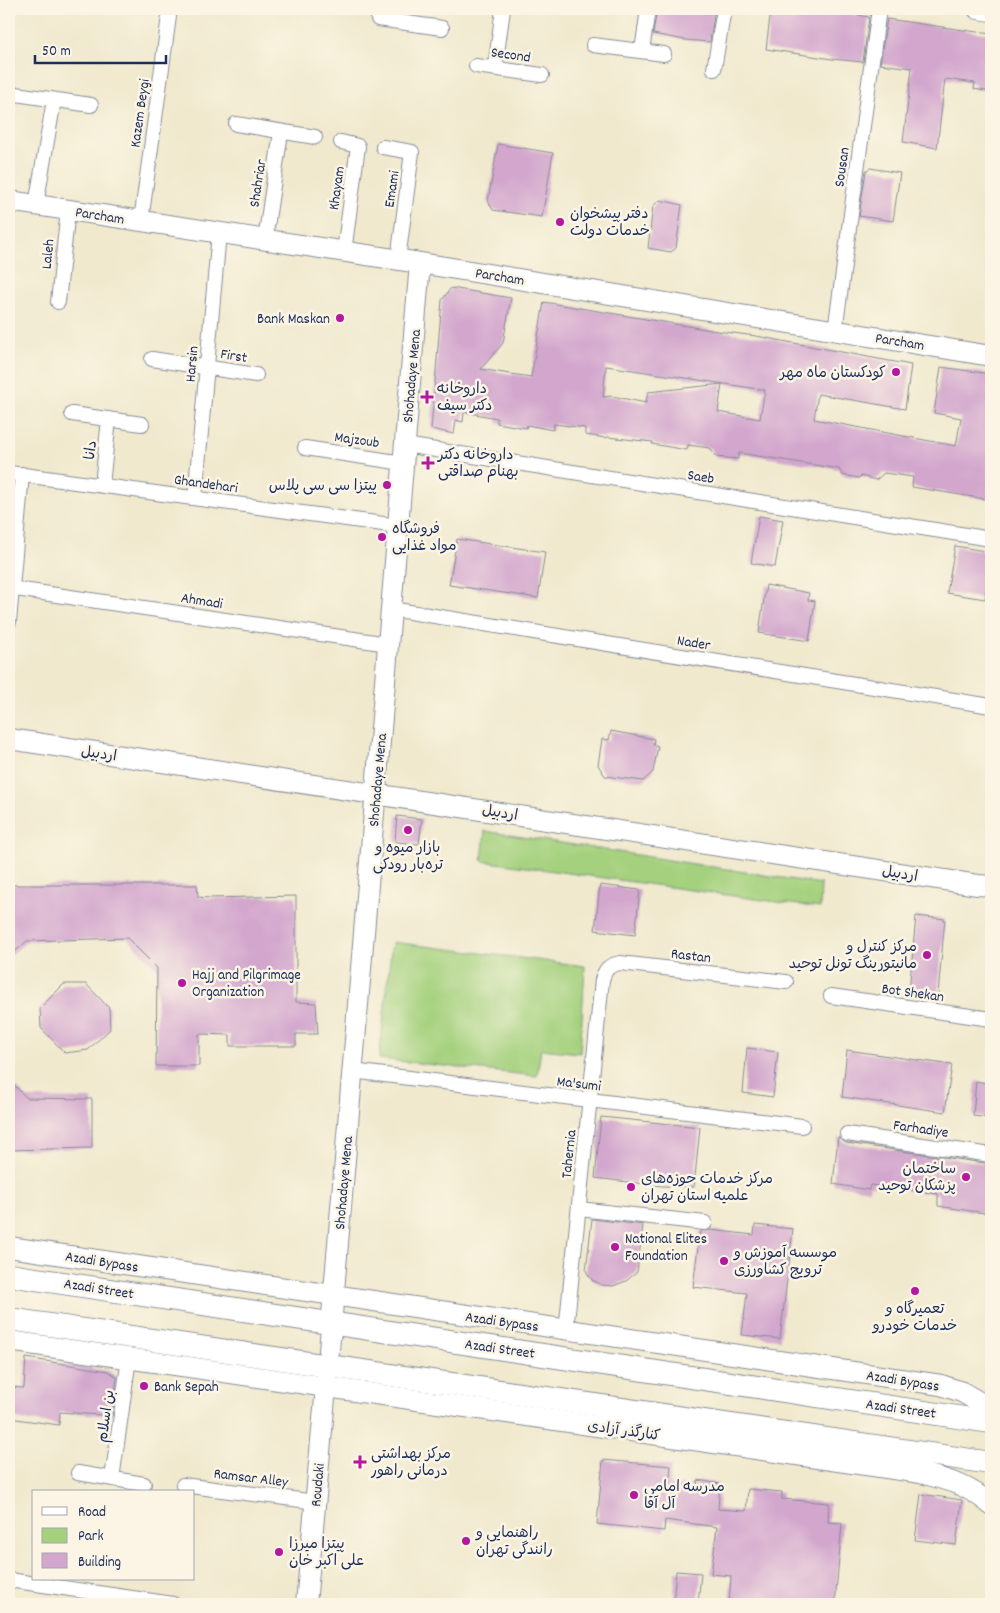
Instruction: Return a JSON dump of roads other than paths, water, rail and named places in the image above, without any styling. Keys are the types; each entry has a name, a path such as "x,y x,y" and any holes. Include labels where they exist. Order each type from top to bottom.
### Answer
{"main road":[{"name":"Azadi Street","path":"9,1275 991,1422"},
{"path":"9,1319 327,1377 991,1463"}],"street":[{"name":"Kazem Beygi","path":"141,221 170,9"},
{"path":"407,23 410,9"},
{"path":"494,68 503,9"},
{"path":"642,51 648,9"},
{"path":"714,69 724,9"},
{"name":"Sousan","path":"835,331 880,9"},
{"path":"978,9 991,11"},
{"path":"378,19 442,28"},
{"path":"593,45 664,54"},
{"name":"Second","path":"476,66 542,75"},
{"path":"9,93 91,106"},
{"path":"36,205 54,100"},
{"path":"236,124 315,137"},
{"name":"Shahriar","path":"265,240 281,132"},
{"name":"Khayam","path":"341,142 358,146 344,252"},
{"name":"Emami","path":"383,147 412,152 398,260"},
{"name":"Parcham","path":"9,201 420,263 991,356"},
{"name":"Laleh","path":"58,302 68,210"},
{"name":"Harsin","path":"195,498 219,233"},
{"name":"Shohadaye Mena","path":"331,1323 420,263"},
{"path":"152,359 207,367"},
{"name":"First","path":"207,367 256,375"},
{"path":"72,414 142,424"},
{"name":"دانا","path":"102,486 110,419"},
{"name":"Majzoub","path":"305,448 404,454"},
{"name":"Saeb","path":"404,454 991,539"},
{"path":"9,622 15,473"},
{"name":"Ghandehari","path":"15,473 398,526"},
{"name":"Ahmadi","path":"10,588 388,644"},
{"name":"Nader","path":"391,609 991,706"},
{"name":"اردبیل","path":"9,739 991,886"},
{"name":"Rastan","path":"602,980 606,968 612,964 620,963 786,982"},
{"name":"Tahernia","path":"566,1330 602,980"},
{"name":"Bot Shekan","path":"831,996 991,1019"},
{"name":"Ma'sumi","path":"352,1071 802,1126"},
{"name":"Farhadiye","path":"847,1134 991,1155"},
{"path":"579,1209 705,1223"},
{"name":"Azadi Bypass","path":"9,1247 941,1385 962,1392 991,1409"},
{"name":"Roudaki","path":"306,1604 331,1323"},
{"path":"9,1340 129,1358 327,1377"},
{"name":"بن اسلام","path":"112,1479 129,1358"},
{"name":"کنارگذر آزادی","path":"327,1377 921,1473"},
{"path":"921,1473 991,1467"},
{"path":"78,1473 144,1484"},
{"path":"921,1473 967,1487 991,1505"},
{"name":"Ramsar Alley","path":"183,1485 316,1502"},
{"path":"9,1580 128,1601 173,1604"}],"place":[{"name":"دفتر پیشخوان خدمات دولت","path":"560,222"},
{"name":"Bank Maskan","path":"340,318"},
{"name":"کودکستان ماه مهر","path":"896,372"},
{"name":"داروخانه دکتر سیف","path":"427,397"},
{"name":"داروخانه دکتر بهنام صداقتی","path":"428,463"},
{"name":"پیتزا سی سی پلاس","path":"387,485"},
{"name":"فروشگاه مواد غذایی","path":"382,537"},
{"name":"بازار میوه و تره‌بار رودکی","path":"408,830"},
{"name":"مرکز کنترل و مانیتورینگ تونل توحید","path":"927,955"},
{"name":"Hajj and Pilgrimage Organization","path":"182,983"},
{"name":"ساختمان پزشکان توحید","path":"966,1177"},
{"name":"مرکز خدمات حوزه‌های علمیه استان تهران","path":"631,1187"},
{"name":"National Elites Foundation","path":"615,1247"},
{"name":"موسسه آموزش و ترویج کشاورزی","path":"724,1261"},
{"name":"تعمیرگاه و خدمات خودرو","path":"915,1291"},
{"name":"Bank Sepah","path":"144,1386"},
{"name":"مرکز بهداشتی درمانی راهور","path":"360,1462"},
{"name":"مدرسه امامی آل آقا","path":"634,1495"},
{"name":"راهنمایی و رانندگی تهران","path":"466,1541"},
{"name":"پیتزا میرزا علی اکبر خان","path":"279,1552"}]}
